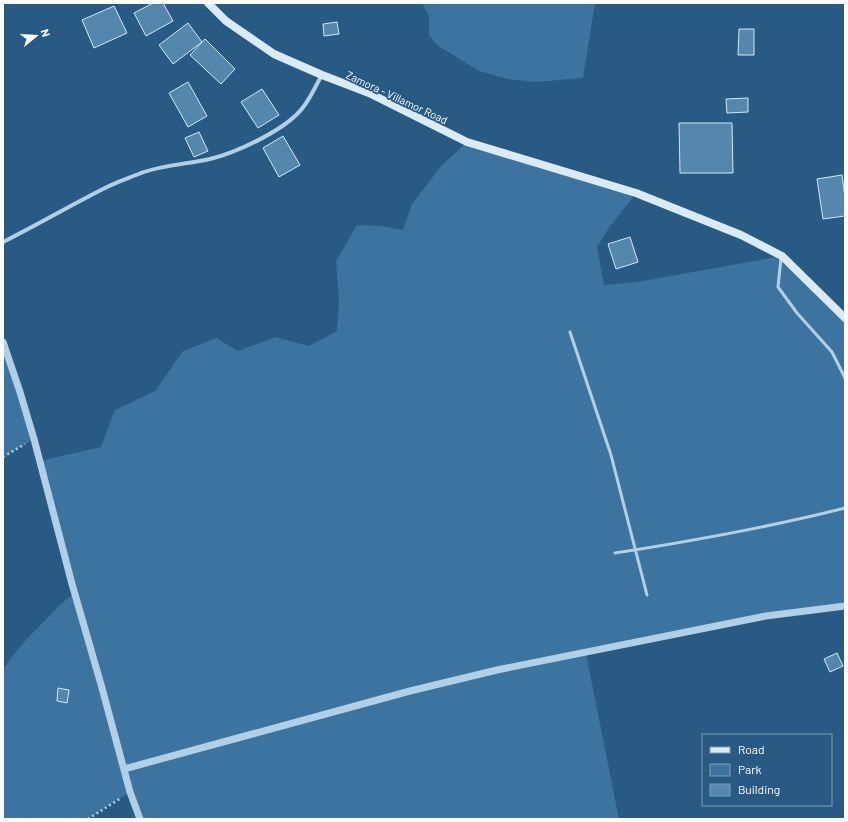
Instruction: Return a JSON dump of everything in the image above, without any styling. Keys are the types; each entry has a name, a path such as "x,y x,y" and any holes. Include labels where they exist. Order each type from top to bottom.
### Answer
{"main road":[{"name":"Zamora - Villamor Road","path":"208,3 226,21 274,54 369,93 467,142 636,193 741,235 782,256 845,318"}],"street":[{"path":"3,242 106,188 144,172 186,162 210,159 242,149 289,120 303,107 322,75"},
{"path":"3,342 34,439 72,584 130,792 140,819"},
{"path":"124,769 410,691 497,670 766,616 845,606"}],"lane":[{"path":"782,256 778,287 797,313 832,352 845,378"},
{"path":"570,332 611,455 647,596"},
{"path":"615,553 678,543 808,517 845,508"}],"path":[{"path":"3,457 34,439"},
{"path":"88,819 130,792"}],"green space":[{"path":"422,3 595,3 583,78 535,82 508,79 479,71 437,45 429,35 429,16"},
{"path":"467,142 636,193 608,229 597,247 604,285 637,282 782,256 845,319 845,607 782,614 586,654 619,819 140,819 130,792 88,819 3,819 3,669 23,643 60,605 74,593 40,461 101,447 115,410 155,391 183,351 216,338 238,351 275,337 309,346 337,331 339,300 336,261 357,225 381,226 403,230 412,204 442,165"},
{"path":"3,342 34,439 3,457"}],"building":[{"path":"153,3 163,3 173,21 146,36 134,13"},
{"path":"114,6 127,33 94,48 82,20"},
{"path":"337,22 339,34 324,36 323,24"},
{"path":"188,23 202,42 173,64 159,45"},
{"path":"739,29 754,29 754,55 738,55"},
{"path":"205,39 235,69 221,84 190,55"},
{"path":"188,82 207,116 188,127 169,93"},
{"path":"262,89 279,115 258,128 241,102"},
{"path":"748,98 748,112 727,113 726,99"},
{"path":"679,123 732,123 733,173 680,173"},
{"path":"199,132 208,151 194,157 185,138"},
{"path":"283,136 300,165 279,177 263,148"},
{"path":"842,175 845,197 845,216 823,219 817,179"},
{"path":"630,237 638,262 616,269 608,244"},
{"path":"837,653 843,666 830,672 824,659"},
{"path":"58,688 69,690 67,703 57,701"}]}
